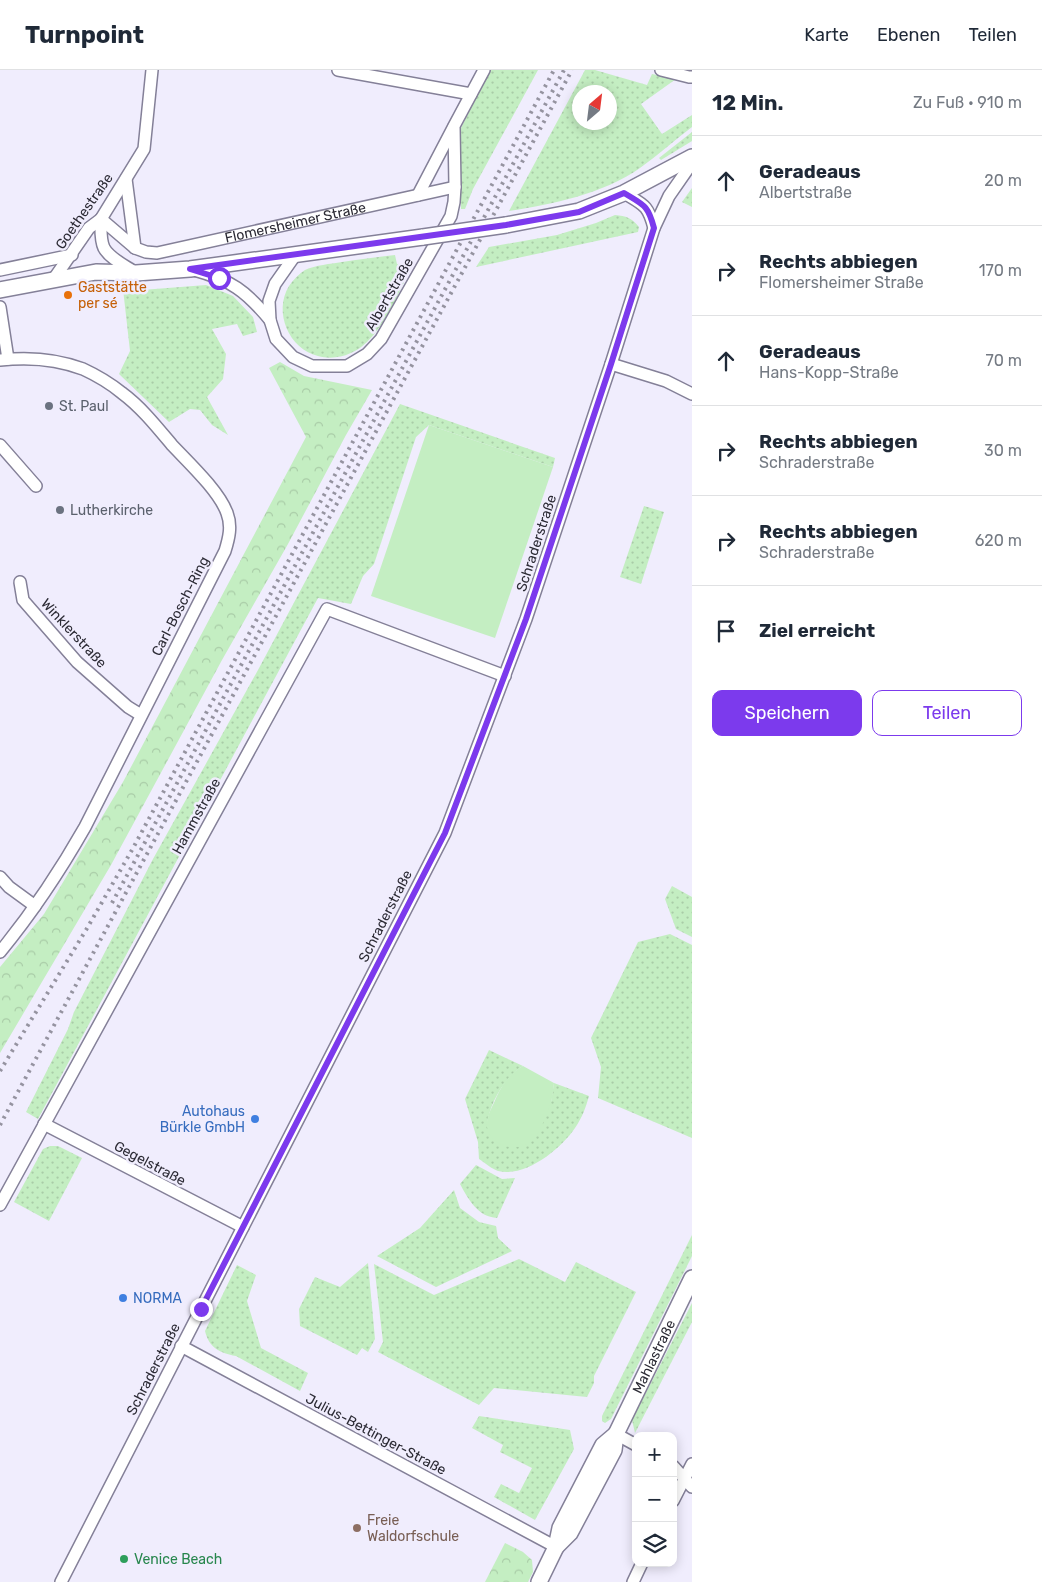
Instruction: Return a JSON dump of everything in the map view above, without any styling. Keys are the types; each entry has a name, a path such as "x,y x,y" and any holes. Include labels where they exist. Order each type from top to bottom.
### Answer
{"main road":[{"name":"Flomersheimer Straße","path":"0,290 96,272 136,273 190,269 506,225 579,212 624,193 692,157"},
{"name":"Mahlastraße","path":"538,1582 556,1548 560,1528 603,1445 616,1434 692,1278"}],"street":[{"name":"Goethestraße","path":"53,280 89,228 101,219 144,149 152,70"},
{"path":"338,70 471,94"},
{"name":"Albertstraße","path":"418,195 484,70"},
{"path":"661,70 692,77"},
{"name":"Albertstraße","path":"296,254 275,284 269,301 270,320 276,338 292,357 312,366 347,366 366,354 381,339 451,216 455,187 454,126"},
{"name":"Schraderstraße","path":"61,1582 445,833 526,619 654,228 669,196 692,163"},
{"path":"126,178 135,248"},
{"name":"Flomersheimer Straße","path":"101,219 135,248 157,253 455,187"},
{"path":"624,193 648,209 654,228"},
{"path":"101,219 101,238 104,247 109,254 136,273"},
{"path":"0,270 72,255"},
{"name":"Albertstraße","path":"190,269 212,275 234,285 254,300 270,320"},
{"name":"Carl-Bosch-Ring","path":"0,307 4,359 35,359 62,363 84,370 123,393 139,408 212,489 227,513 230,526 230,538 225,550 74,847 35,906 0,952"},
{"path":"611,364 666,381 692,394"},
{"path":"0,445 36,486"},
{"name":"Winklerstraße","path":"20,582 23,600 77,662 128,707 141,715"},
{"name":"Hammstraße","path":"0,1205 326,609 505,676"},
{"path":"0,878 35,906"},
{"name":"Gegelstraße","path":"44,1124 243,1227"},
{"name":"Julius-Bettinger-Straße","path":"181,1346 556,1548"},
{"path":"616,1434 632,1443"},
{"path":"677,1496 688,1482 692,1464"},
{"path":"677,1470 688,1482"},
{"path":"633,1582 640,1567"}],"green space":[{"path":"490,70 538,70 473,189 465,209 461,209 460,130"},
{"path":"585,70 595,70 647,85 652,74 676,79 641,104 662,134 692,115 692,127 626,177 577,197 509,211 572,94 572,130 617,130 617,85 577,85"},
{"path":"692,132 692,141 661,160 659,158"},
{"path":"692,188 692,207 682,202"},
{"path":"615,215 631,220 639,227 638,232 476,267 489,247 557,235"},
{"path":"395,255 397,264 414,263 381,325 367,342 351,353 332,358 308,352 292,338 283,318 284,296 294,279 301,273 309,268 323,265"},
{"path":"206,285 233,296 253,317 257,332 243,336 237,324 212,329 226,354 223,379 207,397 228,435 212,425 200,410 190,409 169,422 119,374 130,351 123,289 142,290"},
{"path":"280,362 304,376 372,390 111,865 0,1053 0,967 44,914 123,782 306,437 269,368"},
{"path":"400,404 555,458 553,467 429,425 416,437 374,564 363,576 351,604 318,598 38,1119 26,1112 68,1029 74,1012 153,859 258,670"},
{"path":"429,425 553,467 495,638 371,596"},
{"path":"644,506 664,512 641,584 620,577"},
{"path":"672,886 692,897 692,937 676,929 665,899"},
{"path":"670,934 692,945 692,1138 598,1098 601,1067 591,1038 638,942"},
{"path":"489,1050 523,1066 510,1077 499,1092 488,1118 487,1126 551,1102 554,1083 589,1096 582,1116 561,1145 531,1166 519,1170 498,1171 479,1159 478,1142 465,1099"},
{"path":"523,1066 554,1083 552,1097 544,1122 533,1140 520,1146 506,1146 493,1140 487,1127 487,1119 504,1084 514,1072"},
{"path":"50,1146 58,1146 82,1158 49,1221 14,1202 43,1149"},
{"path":"476,1165 502,1179 515,1178 497,1218 490,1217 479,1211 470,1201 460,1184"},
{"path":"454,1190 460,1208 479,1222 496,1226 498,1238 512,1251 436,1287 377,1256 420,1228"},
{"path":"692,1235 692,1256 611,1419 605,1423 602,1421 602,1416"},
{"path":"519,1259 565,1282 576,1262 636,1292 594,1376 594,1383 587,1397 494,1388 479,1405 378,1352 383,1342 374,1264 434,1295"},
{"path":"368,1263 375,1339 368,1352 362,1348 357,1355 300,1326 299,1309 315,1277 340,1287"},
{"path":"237,1265 256,1275 247,1301 261,1348 308,1373 300,1391 236,1356 216,1349 209,1342 205,1331"},
{"path":"692,1303 692,1322 636,1432 632,1420"},
{"path":"479,1416 570,1430 574,1449 535,1520 494,1497 501,1484 519,1493 532,1468 500,1452 503,1445 472,1428"},
{"path":"505,1543 523,1552 532,1560 533,1572 528,1582 485,1582"}],"railway":[{"path":"0,1071 86,930 132,850 554,70"},
{"path":"112,903 564,70"},
{"path":"0,1125 572,70"}],"place":[{"name":"Gaststätte per sé","path":"68,295"},
{"name":"St. Paul","path":"49,406"},
{"name":"Lutherkirche","path":"60,510"},
{"name":"Autohaus Bürkle GmbH","path":"255,1119"},
{"name":"NORMA","path":"123,1298"},
{"name":"Freie Waldorfschule","path":"357,1528"},
{"name":"Venice Beach","path":"124,1559"}],"route":[{"path":"201,1309 445,833 526,619 654,228 648,209 624,193 579,212 506,225 190,269 219,278"}]}
